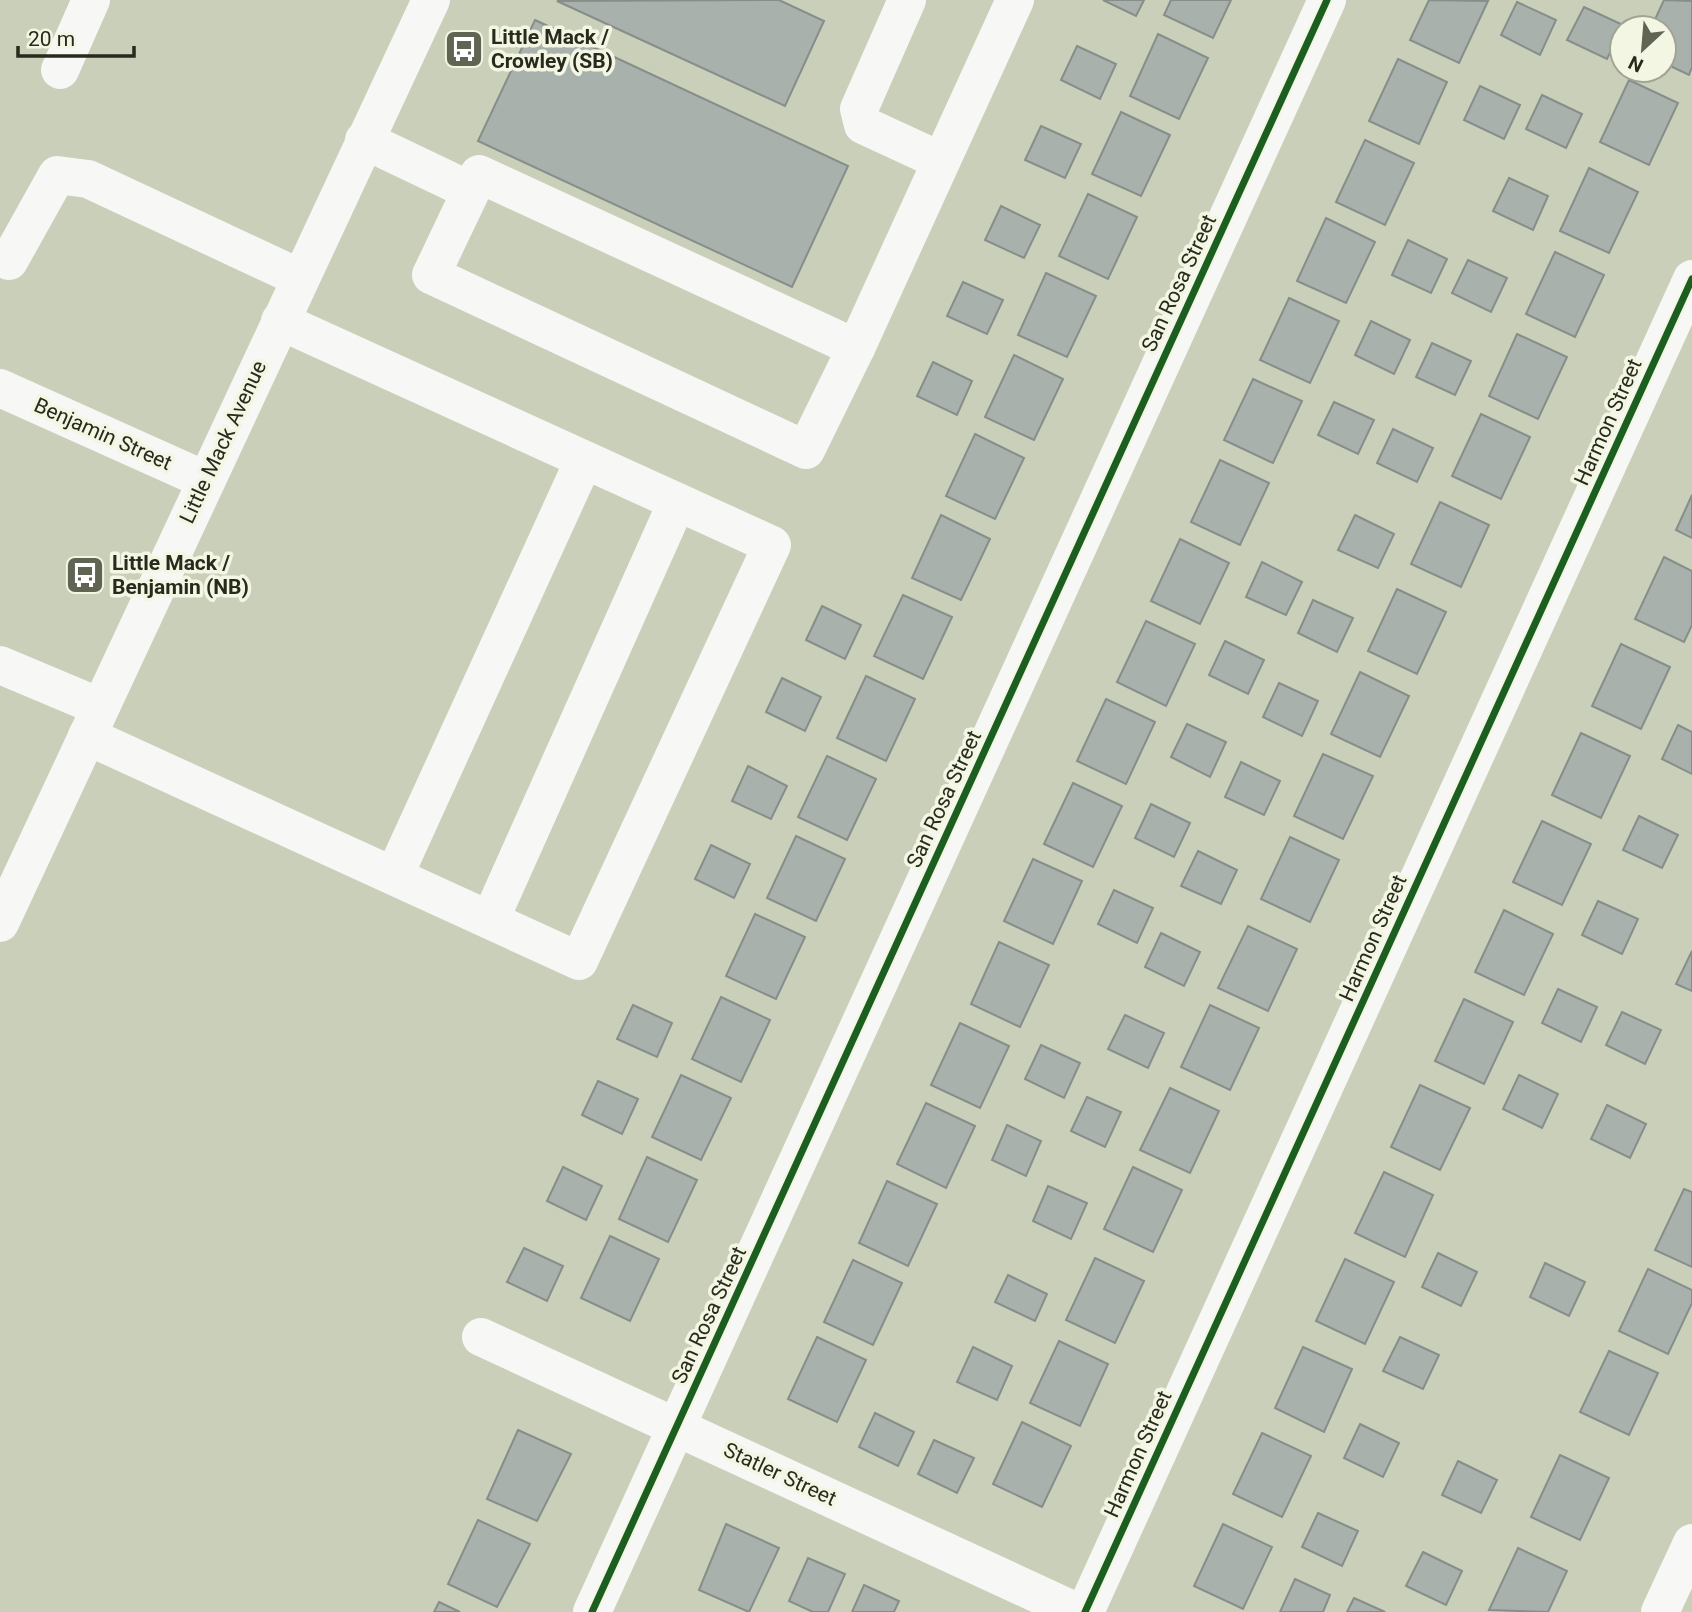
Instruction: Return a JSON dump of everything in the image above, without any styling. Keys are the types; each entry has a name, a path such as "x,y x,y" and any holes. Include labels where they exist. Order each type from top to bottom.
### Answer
{"street":[{"path":"60,70 91,0"},
{"name":"Little Mack Avenue","path":"0,923 431,0"},
{"path":"856,348 480,173 430,275 806,450 856,348 1015,0"},
{"name":"San Rosa Street","path":"592,1612 1327,0"},
{"path":"903,1 859,108 863,125 941,162"},
{"path":"364,140 471,191"},
{"path":"9,261 57,175 88,179 300,278"},
{"name":"Harmon Street","path":"1085,1612 1692,279"},
{"path":"0,665 94,721 394,876 579,961 772,545 280,321"},
{"name":"Benjamin Street","path":"0,388 205,480"},
{"path":"394,876 584,460"},
{"path":"489,920 677,502"},
{"name":"Statler Street","path":"481,1337 1077,1612"},
{"path":"1660,1612 1692,1543"}],"building":[{"path":"779,0 824,21 785,106 557,1"},
{"path":"1103,0 1144,0 1136,16"},
{"path":"1171,0 1231,0 1213,38 1164,15"},
{"path":"1429,0 1488,1 1459,63 1410,40"},
{"path":"1664,0 1692,1 1692,67 1689,75 1678,70 1678,14 1658,14"},
{"path":"1517,2 1556,20 1540,55 1501,35"},
{"path":"1584,7 1608,18 1607,59 1567,40"},
{"path":"535,20 848,166 792,287 478,141"},
{"path":"1158,34 1208,58 1179,119 1130,96"},
{"path":"1077,46 1116,64 1100,99 1061,80"},
{"path":"1398,59 1447,82 1419,144 1369,121"},
{"path":"1627,84 1638,84 1678,103 1649,165 1600,142"},
{"path":"1480,86 1520,105 1504,139 1464,120"},
{"path":"1542,95 1582,114 1566,148 1526,129"},
{"path":"1121,112 1170,135 1141,196 1092,174"},
{"path":"1041,126 1081,144 1065,178 1025,160"},
{"path":"1365,140 1414,163 1385,225 1336,202"},
{"path":"1589,168 1638,192 1609,253 1560,231"},
{"path":"1509,178 1548,196 1533,230 1493,211"},
{"path":"1088,194 1137,217 1108,279 1059,256"},
{"path":"1001,206 1040,225 1024,258 985,240"},
{"path":"1326,218 1375,242 1346,303 1297,281"},
{"path":"1408,240 1447,259 1431,293 1392,275"},
{"path":"1555,252 1604,275 1575,337 1526,314"},
{"path":"1468,260 1507,278 1491,312 1452,293"},
{"path":"1046,273 1096,296 1067,357 1018,335"},
{"path":"963,282 1003,300 987,334 947,316"},
{"path":"1289,298 1339,321 1310,383 1260,360"},
{"path":"1371,321 1410,340 1394,374 1355,355"},
{"path":"1517,334 1567,357 1538,419 1489,396"},
{"path":"1432,343 1471,361 1455,395 1416,377"},
{"path":"1014,355 1063,379 1034,440 985,417"},
{"path":"933,362 972,381 957,415 917,396"},
{"path":"1253,379 1302,401 1273,463 1224,440"},
{"path":"1334,402 1374,420 1358,454 1318,435"},
{"path":"1481,414 1530,437 1501,499 1452,476"},
{"path":"1393,429 1433,448 1417,482 1377,463"},
{"path":"975,434 1024,458 995,519 946,496"},
{"path":"1220,460 1269,483 1240,545 1191,522"},
{"path":"1692,495 1692,538 1676,530"},
{"path":"1440,502 1489,525 1461,587 1411,564"},
{"path":"941,515 990,539 961,600 912,578"},
{"path":"1355,515 1394,534 1378,568 1338,550"},
{"path":"1180,539 1229,563 1200,624 1151,601"},
{"path":"1664,557 1692,571 1692,625 1684,642 1635,619"},
{"path":"1262,562 1302,582 1286,615 1246,597"},
{"path":"1397,589 1446,612 1417,674 1368,651"},
{"path":"903,595 952,617 923,679 874,656"},
{"path":"1313,600 1353,618 1337,652 1298,633"},
{"path":"822,606 861,625 845,659 806,640"},
{"path":"1146,621 1195,644 1166,706 1117,682"},
{"path":"1225,641 1264,660 1248,694 1209,675"},
{"path":"1621,644 1670,667 1641,729 1592,706"},
{"path":"1360,672 1409,696 1380,757 1331,734"},
{"path":"866,676 915,699 886,761 837,738"},
{"path":"782,678 821,697 805,731 766,712"},
{"path":"1279,683 1318,701 1302,736 1263,717"},
{"path":"1106,699 1155,722 1126,784 1077,761"},
{"path":"1187,724 1226,742 1210,777 1171,757"},
{"path":"1678,725 1692,732 1692,774 1662,759"},
{"path":"1581,733 1630,756 1601,818 1552,795"},
{"path":"1323,754 1373,776 1343,839 1294,816"},
{"path":"827,756 876,779 847,840 798,817"},
{"path":"1241,762 1280,781 1264,815 1225,797"},
{"path":"748,766 787,786 771,819 732,801"},
{"path":"1073,783 1122,806 1093,867 1044,844"},
{"path":"1151,804 1190,823 1174,857 1135,838"},
{"path":"1639,816 1678,835 1662,868 1623,850"},
{"path":"1542,821 1591,844 1562,905 1513,882"},
{"path":"796,836 845,859 816,921 767,898"},
{"path":"1290,837 1339,860 1310,922 1261,899"},
{"path":"711,845 750,864 734,898 695,879"},
{"path":"1198,851 1237,870 1221,904 1181,886"},
{"path":"1033,859 1082,881 1053,944 1004,921"},
{"path":"1114,890 1153,908 1137,943 1098,924"},
{"path":"1598,901 1638,919 1622,954 1582,935"},
{"path":"1504,910 1553,934 1524,995 1475,972"},
{"path":"755,914 805,937 776,999 726,976"},
{"path":"1248,926 1297,949 1268,1011 1218,988"},
{"path":"1161,933 1200,952 1184,986 1145,967"},
{"path":"999,942 1049,965 1020,1027 971,1004"},
{"path":"1692,951 1692,991 1676,984"},
{"path":"1558,989 1597,1007 1581,1042 1542,1023"},
{"path":"721,997 770,1020 741,1082 692,1059"},
{"path":"1464,999 1513,1022 1484,1084 1435,1061"},
{"path":"633,1005 672,1023 657,1057 617,1039"},
{"path":"1210,1005 1259,1028 1230,1090 1181,1067"},
{"path":"1622,1012 1661,1030 1645,1064 1606,1045"},
{"path":"1125,1015 1164,1033 1148,1068 1108,1049"},
{"path":"960,1023 1009,1046 980,1108 931,1085"},
{"path":"1041,1045 1080,1063 1064,1098 1025,1079"},
{"path":"681,1075 731,1098 701,1160 652,1137"},
{"path":"1519,1075 1558,1094 1542,1128 1503,1109"},
{"path":"598,1081 638,1099 622,1134 582,1115"},
{"path":"1420,1085 1470,1108 1440,1170 1391,1147"},
{"path":"1170,1088 1219,1111 1190,1173 1140,1150"},
{"path":"1087,1097 1121,1112 1105,1147 1071,1131"},
{"path":"926,1103 975,1126 946,1188 897,1164"},
{"path":"1607,1105 1646,1124 1630,1158 1591,1139"},
{"path":"1007,1125 1041,1141 1026,1176 992,1160"},
{"path":"647,1157 697,1180 668,1242 619,1219"},
{"path":"563,1167 602,1186 586,1220 547,1201"},
{"path":"1133,1167 1182,1190 1153,1252 1104,1229"},
{"path":"1384,1172 1433,1195 1405,1257 1355,1233"},
{"path":"887,1181 937,1204 908,1266 859,1243"},
{"path":"1048,1186 1087,1203 1071,1239 1033,1221"},
{"path":"1684,1189 1692,1192 1692,1267 1655,1250"},
{"path":"610,1236 659,1259 630,1321 581,1298"},
{"path":"524,1248 563,1266 547,1301 507,1282"},
{"path":"1438,1253 1477,1272 1461,1306 1422,1287"},
{"path":"1095,1258 1144,1281 1115,1343 1066,1320"},
{"path":"1345,1259 1394,1282 1365,1344 1316,1321"},
{"path":"853,1260 902,1283 873,1345 824,1322"},
{"path":"1545,1263 1585,1282 1569,1316 1530,1297"},
{"path":"1648,1269 1692,1290 1692,1303 1668,1354 1619,1331"},
{"path":"1008,1275 1047,1294 1035,1321 995,1302"},
{"path":"817,1337 866,1360 837,1422 788,1399"},
{"path":"1400,1337 1439,1355 1423,1389 1383,1371"},
{"path":"1059,1341 1108,1364 1080,1426 1030,1403"},
{"path":"973,1347 1012,1366 997,1400 957,1382"},
{"path":"1303,1347 1352,1369 1324,1432 1275,1408"},
{"path":"1609,1351 1658,1373 1629,1435 1580,1412"},
{"path":"875,1413 914,1432 898,1466 859,1447"},
{"path":"1022,1422 1071,1446 1042,1507 993,1484"},
{"path":"1360,1424 1399,1443 1383,1477 1344,1458"},
{"path":"518,1430 571,1454 537,1521 487,1499"},
{"path":"1262,1433 1311,1456 1282,1517 1233,1494"},
{"path":"934,1440 974,1458 957,1493 918,1474"},
{"path":"1560,1455 1609,1478 1580,1540 1531,1517"},
{"path":"1458,1461 1497,1480 1481,1513 1442,1495"},
{"path":"1318,1513 1358,1531 1342,1566 1302,1547"},
{"path":"478,1520 530,1544 497,1607 448,1584"},
{"path":"726,1524 779,1548 749,1612 699,1590"},
{"path":"1223,1524 1272,1547 1243,1609 1194,1586"},
{"path":"1518,1548 1567,1571 1548,1612 1489,1610"},
{"path":"1423,1552 1462,1571 1446,1605 1406,1586"},
{"path":"808,1558 845,1574 828,1612 813,1612 789,1601"},
{"path":"1295,1579 1330,1595 1323,1612 1280,1612"},
{"path":"864,1585 899,1601 894,1612 852,1612"},
{"path":"1354,1598 1385,1612 1347,1612"},
{"path":"439,1602 460,1612 434,1612"}],"cycle path":[{"path":"592,1612 1327,0"},
{"path":"1085,1612 1692,279"}],"place":[{"name":"Little Mack / Crowley (SB)","path":"464,49"},
{"name":"Little Mack / Benjamin (NB)","path":"85,575"}]}
